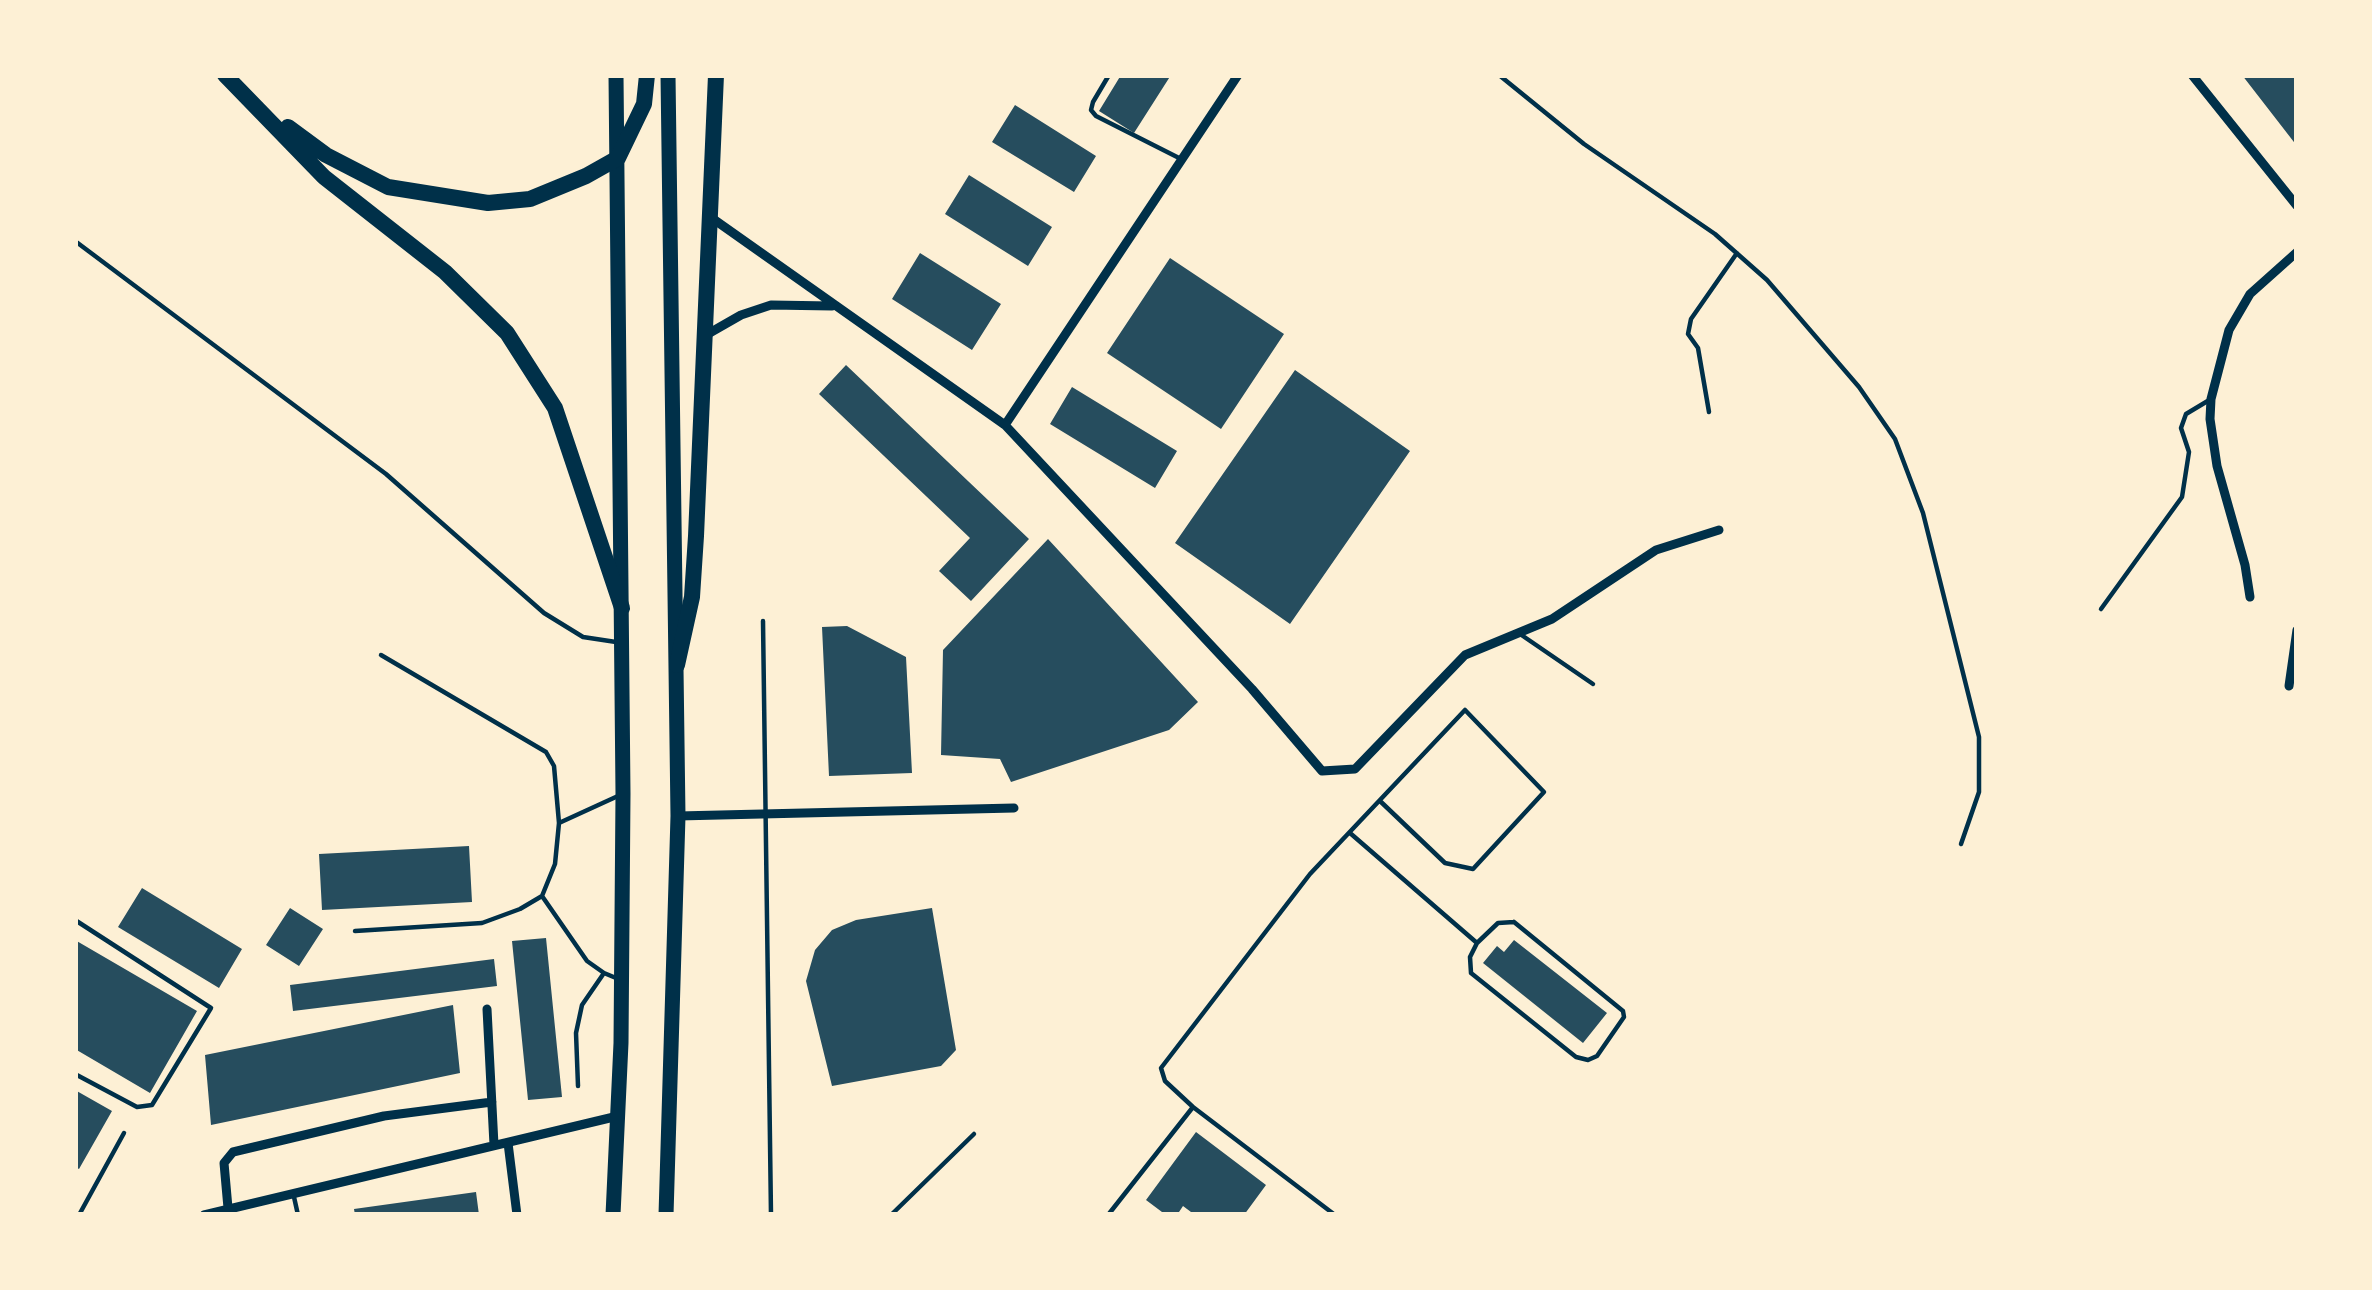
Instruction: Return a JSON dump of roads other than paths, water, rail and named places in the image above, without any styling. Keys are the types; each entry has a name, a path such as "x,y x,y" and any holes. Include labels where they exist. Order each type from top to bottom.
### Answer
{"highway":[{"path":"224,75 324,177 446,272 507,333 555,408 622,608"},
{"path":"613,1215 618,1116 613,976 623,794 616,75"},
{"path":"253,102 326,155 388,187 488,203 530,199 617,158 644,104 647,75"},
{"path":"666,1215 678,816 668,75"},
{"path":"677,665 692,597 716,75"}],"street":[{"path":"2192,75 2297,206"},
{"path":"1006,425 1234,76"},
{"path":"709,216 1006,425 1252,689 1322,771 1354,769 1466,655 1552,619 1656,550 1719,530"},
{"path":"2250,597 2217,466 2211,399 2229,330 2249,293 2297,252"},
{"path":"702,338 741,315 771,305 835,306"},
{"path":"2289,686 2297,630"},
{"path":"678,816 1014,808"},
{"path":"487,1009 494,1145"},
{"path":"228,1208 224,1163 233,1152 384,1116 492,1102"},
{"path":"204,1215 228,1208 248,1209 292,1192 618,1116"},
{"path":"508,1142 517,1215"}],"lane":[{"path":"1109,75 1093,102 1091,110 1096,116 1183,160"},
{"path":"1499,75 1584,144 1715,234 1767,280 1858,387 1895,439 1923,513 1979,737 1979,792 1961,844"},
{"path":"75,241 386,474 544,613 583,637 622,644"},
{"path":"1709,412 1698,348 1688,334 1691,319 1737,254"},
{"path":"2101,609 2182,497 2189,452 2181,428 2186,414 2211,399"},
{"path":"763,621 771,1215"},
{"path":"1520,634 1593,684"},
{"path":"355,931 482,923 542,896 555,864 559,823 554,766 546,752 381,655"},
{"path":"1335,1215 1192,1107 1165,1081 1161,1068 1310,874 1465,710 1544,792 1473,869 1445,863 1380,801"},
{"path":"559,823 623,794"},
{"path":"1350,833 1477,943"},
{"path":"542,896 587,961 613,976 582,1005 576,1033 578,1085"},
{"path":"75,920 211,1008 152,1106 137,1106 75,1074"},
{"path":"1514,922 1615,1001 1624,1017 1597,1056 1576,1057 1471,973 1470,957 1477,943 1498,923 1514,922"},
{"path":"1108,1215 1192,1107"},
{"path":"79,1215 124,1133"},
{"path":"891,1215 974,1134"},
{"path":"292,1192 298,1215"}]}
